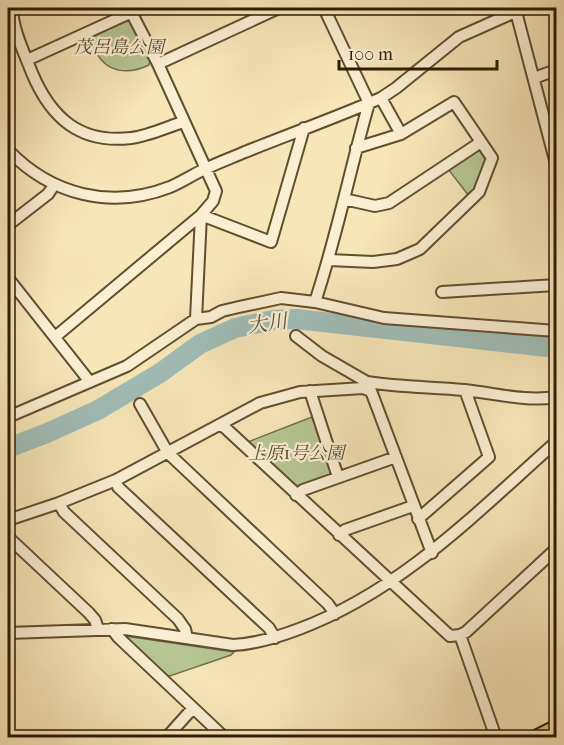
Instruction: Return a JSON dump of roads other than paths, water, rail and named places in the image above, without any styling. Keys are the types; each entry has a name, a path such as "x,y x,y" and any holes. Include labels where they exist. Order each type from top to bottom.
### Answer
{"highway":[{"path":"538,738 556,729"}],"street":[{"path":"12,8 15,30 38,87 58,117 82,132 102,138 132,138 183,122"},
{"path":"158,64 279,8"},
{"path":"315,302 329,260 369,103 324,8"},
{"path":"27,60 134,9 216,191 213,201 201,215 55,337"},
{"path":"8,150 28,169 54,185 95,198 124,198 171,187 205,169 381,98 459,37 519,9 534,78 553,136 556,164"},
{"path":"534,78 556,70"},
{"path":"381,98 401,134"},
{"path":"329,260 389,261 397,260 420,249 480,192 492,158 454,102 401,134 356,148"},
{"path":"201,215 271,242 304,128"},
{"path":"344,199 375,206 389,203 481,142"},
{"path":"8,225 48,194 54,185"},
{"path":"196,319 201,215"},
{"path":"8,278 90,382"},
{"path":"442,292 556,285"},
{"path":"8,417 127,366 196,319 280,298 315,302 384,318 556,332"},
{"path":"296,336 371,391 432,553"},
{"path":"8,520 116,480 261,403 310,391 365,385 465,390 522,398 556,397"},
{"path":"418,519 489,457 465,390"},
{"path":"310,391 338,477"},
{"path":"140,404 168,453 328,604 335,614"},
{"path":"221,424 450,636 466,632 556,549"},
{"path":"8,633 112,629 144,631 233,645 245,645 275,638 335,614 432,553 556,444"},
{"path":"296,495 303,490 338,477 396,458"},
{"path":"116,480 118,487 269,628 275,638"},
{"path":"59,503 64,512 178,619 185,629 187,638"},
{"path":"339,534 413,506"},
{"path":"8,537 89,613 98,629"},
{"path":"112,629 225,738"},
{"path":"460,635 494,732"},
{"path":"166,738 193,708"}],"waterway":[{"name":"大川","path":"8,448 98,410 160,373 200,344 235,328 273,320 296,319 556,348"}],"park label":[{"name":"茂呂島公園","path":"119,47"},
{"name":"上原1号公園","path":"296,453"}]}
